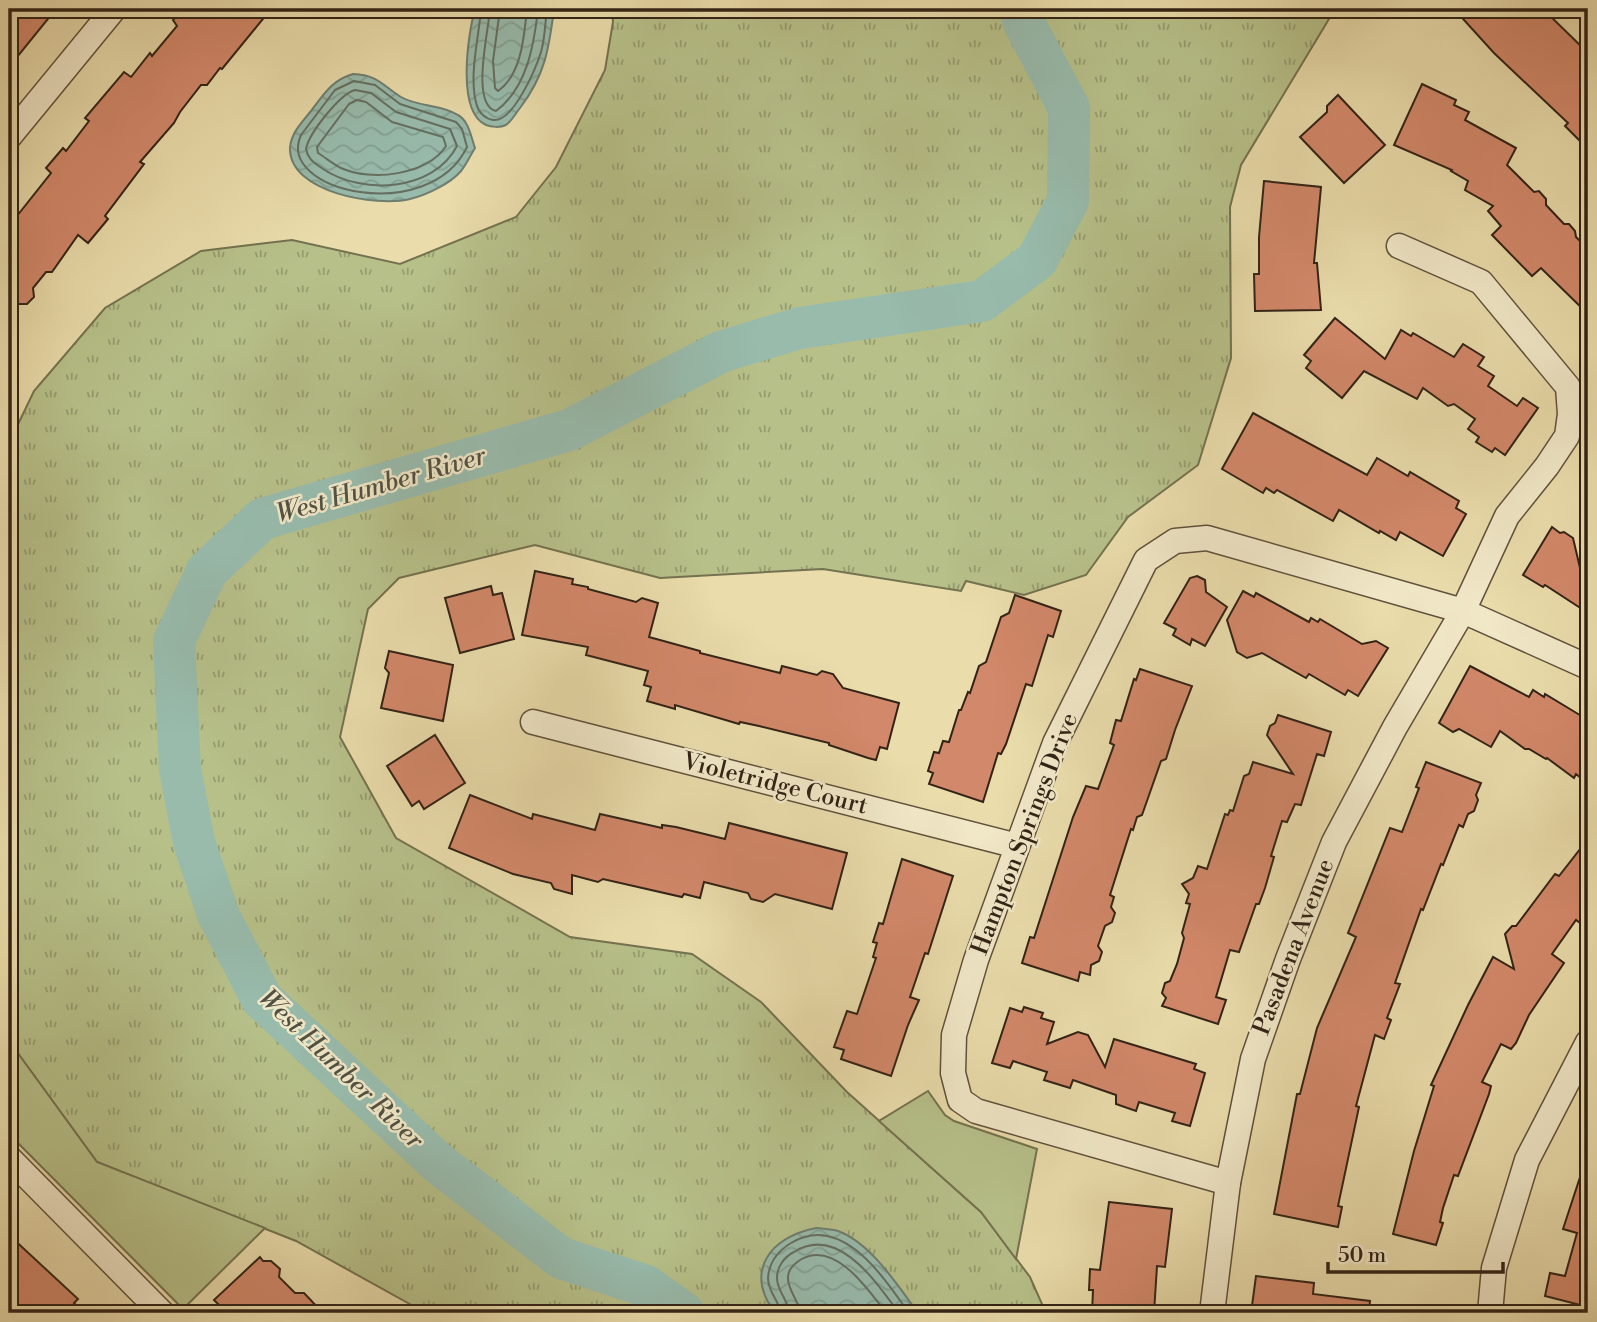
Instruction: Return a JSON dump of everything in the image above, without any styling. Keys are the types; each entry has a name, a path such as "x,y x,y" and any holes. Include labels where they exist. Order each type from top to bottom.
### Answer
{"street":[{"path":"9,137 114,9"},
{"name":"Pasadena Avenue","path":"1212,1313 1228,1183 1253,1059 1288,959 1334,842 1395,727 1464,611 1507,516 1567,436 1570,414 1568,387 1481,282 1399,246"},
{"name":"Hampton Springs Drive","path":"1228,1183 976,1111 960,1100 953,1073 954,1035 976,960 1055,743 1146,560 1175,541 1208,538 1464,611 1588,667"},
{"name":"Violetridge Court","path":"533,722 1017,846"},
{"path":"1490,1313 1494,1268 1527,1160 1588,1042"},
{"path":"9,1158 162,1313"}],"green space":[{"path":"612,9 1335,9 1241,165 1230,207 1231,358 1198,465 1128,517 1086,575 1024,595 966,581 961,591 823,569 660,578 535,545 399,578 368,609 340,737 396,838 570,937 692,954 761,1002 847,1092 981,1212 1030,1277 1046,1313 426,1313 296,1241 97,1162 9,1041 9,443 34,391 105,308 201,251 292,240 400,264 516,217 556,167 605,70 613,22"},
{"path":"9,1041 97,1162 265,1228 183,1309 9,1134"},
{"path":"928,1091 945,1115 954,1121 1037,1149 1016,1259 981,1212 879,1121"}],"water":[{"path":"475,9 554,9 548,49 540,73 508,124 501,127 486,125 477,117 467,89 467,53"},
{"path":"353,74 379,81 408,100 451,111 462,118 475,148 461,171 430,192 395,201 377,201 337,193 304,176 294,163 290,148 295,133 329,88"},
{"path":"816,1228 838,1231 862,1245 893,1278 918,1313 775,1313 766,1298 762,1283 762,1270 767,1258 786,1239"}],"building":[{"path":"9,9 56,9 9,67"},
{"path":"182,9 271,9 222,69 220,68 207,85 201,85 174,123 140,162 144,164 105,216 108,219 88,243 78,235 52,272 46,272 33,288 34,297 27,304 9,304 9,226 51,173 46,168 63,148 66,151 89,121 85,118 124,72 131,77 150,53 152,56 177,26 173,20"},
{"path":"1454,9 1543,9 1588,53 1588,149 1565,126 1568,123 1494,53"},
{"path":"1422,84 1456,100 1454,105 1469,112 1465,120 1516,148 1507,165 1534,192 1539,191 1546,199 1546,205 1564,224 1569,224 1576,237 1588,249 1588,314 1541,268 1532,276 1492,235 1501,226 1488,211 1493,206 1465,190 1468,181 1452,170 1394,145"},
{"path":"1338,95 1385,145 1344,183 1300,137 1327,112 1327,106"},
{"path":"1264,181 1321,187 1314,263 1317,263 1321,310 1255,311 1254,274 1259,274"},
{"path":"1335,318 1385,359 1401,330 1411,336 1413,333 1454,357 1463,344 1484,357 1478,366 1494,376 1488,386 1517,406 1523,398 1538,408 1505,455 1495,448 1492,452 1476,442 1479,437 1468,429 1475,419 1454,404 1448,406 1423,388 1417,399 1364,371 1342,398 1306,368 1311,361 1304,355"},
{"path":"1253,413 1367,475 1377,458 1408,476 1410,472 1459,501 1456,508 1466,514 1443,556 1400,532 1396,540 1380,531 1379,533 1339,510 1333,521 1277,490 1274,493 1266,488 1263,493 1222,469"},
{"path":"1552,527 1573,538 1581,572 1588,562 1588,613 1545,585 1543,587 1523,575"},
{"path":"535,571 573,579 572,584 636,602 642,598 658,603 649,637 780,673 782,666 817,675 822,671 833,674 843,688 899,703 887,749 880,747 876,760 829,743 759,726 739,724 675,705 675,709 647,701 651,687 644,685 648,671 586,655 588,647 522,635"},
{"path":"1197,576 1205,580 1206,592 1227,607 1205,646 1192,639 1190,645 1173,635 1176,629 1164,623 1190,578"},
{"path":"491,586 493,595 502,593 514,639 460,653 445,598"},
{"path":"1243,591 1254,597 1256,593 1309,622 1311,618 1318,622 1320,619 1362,644 1376,641 1388,648 1358,696 1348,690 1345,695 1309,674 1306,678 1262,653 1247,658 1237,652 1227,620"},
{"path":"1015,595 1061,611 1053,637 1048,635 1032,686 1026,684 1006,744 1001,754 998,753 983,802 929,784 933,773 928,771 934,752 939,753 943,741 949,742 959,710 968,692 970,693 979,666 986,662 1001,617 1009,613"},
{"path":"389,651 453,665 443,721 381,708 389,673 385,668"},
{"path":"1470,666 1529,697 1533,690 1544,697 1545,694 1588,720 1588,784 1576,774 1574,778 1547,758 1525,749 1500,731 1491,747 1459,729 1453,732 1439,723"},
{"path":"1140,669 1192,686 1166,759 1161,761 1142,815 1137,817 1133,830 1131,829 1110,895 1114,897 1111,907 1115,913 1112,922 1105,926 1098,946 1102,952 1099,961 1091,965 1090,975 1080,972 1078,981 1022,963 1030,937 1034,938 1073,817 1086,786 1098,789 1114,745 1110,743 1116,720 1121,721 1134,679 1136,680"},
{"path":"1278,715 1331,732 1324,756 1317,754 1301,805 1295,804 1287,822 1282,821 1265,888 1259,904 1256,904 1239,952 1230,950 1216,997 1226,1000 1218,1024 1162,1006 1166,998 1162,993 1177,964 1190,904 1186,903 1189,894 1182,884 1193,878 1198,866 1207,869 1225,814 1233,811 1244,776 1249,774 1253,762 1293,774 1267,735"},
{"path":"435,735 465,783 424,809 419,801 412,806 387,766"},
{"path":"1426,762 1481,783 1476,795 1478,800 1463,827 1459,825 1423,910 1421,909 1395,983 1400,984 1387,1018 1391,1020 1384,1039 1375,1035 1356,1106 1359,1107 1338,1206 1342,1207 1338,1227 1274,1214 1297,1094 1300,1094 1317,1028 1356,937 1348,933 1390,828 1402,832"},
{"path":"470,795 532,819 533,814 595,830 600,814 662,828 662,825 676,827 725,839 729,823 847,853 832,909 775,894 763,902 751,899 748,893 704,882 700,898 684,894 682,897 603,879 598,882 572,875 572,894 554,889 551,883 513,874 449,848"},
{"path":"1588,839 1588,929 1576,920 1552,954 1564,963 1529,1015 1516,1043 1511,1049 1501,1044 1482,1082 1491,1086 1489,1094 1458,1176 1454,1175 1443,1208 1440,1222 1443,1223 1436,1245 1393,1234 1434,1086 1431,1085 1468,1005 1493,957 1514,969 1505,934 1512,926 1516,926 1555,874 1559,876"},
{"path":"902,859 953,876 928,954 925,953 910,997 919,1000 891,1076 841,1059 844,1050 834,1047 847,1011 857,1014 876,958 873,957 877,943 873,942 879,923 883,924"},
{"path":"1024,1007 1043,1013 1041,1018 1054,1022 1047,1044 1078,1032 1088,1035 1105,1067 1114,1039 1196,1064 1194,1069 1205,1073 1190,1126 1172,1121 1175,1113 1139,1102 1136,1111 1116,1104 1116,1095 1073,1080 1070,1088 1044,1080 1047,1072 1013,1061 1010,1068 992,1063 1010,1008 1022,1012"},
{"path":"1585,1162 1588,1163 1588,1307 1545,1296 1550,1273 1565,1276 1577,1233 1563,1229"},
{"path":"1109,1202 1172,1209 1165,1267 1157,1266 1154,1313 1092,1313 1090,1269 1100,1270"},
{"path":"9,1235 78,1299 74,1303 84,1313 22,1313 9,1299"},
{"path":"260,1257 263,1261 271,1261 280,1269 279,1277 295,1293 304,1293 323,1313 227,1313 214,1300"},
{"path":"1256,1276 1314,1283 1313,1294 1370,1301 1369,1313 1251,1313"}],"waterway":[{"name":"West Humber River","path":"684,1313 646,1286 561,1258 438,1163 262,999 218,914 194,842 180,769 174,641 207,571 262,519 569,430 723,351 800,328 982,301 1037,260 1068,201 1069,108 1023,21 1020,9"}]}
